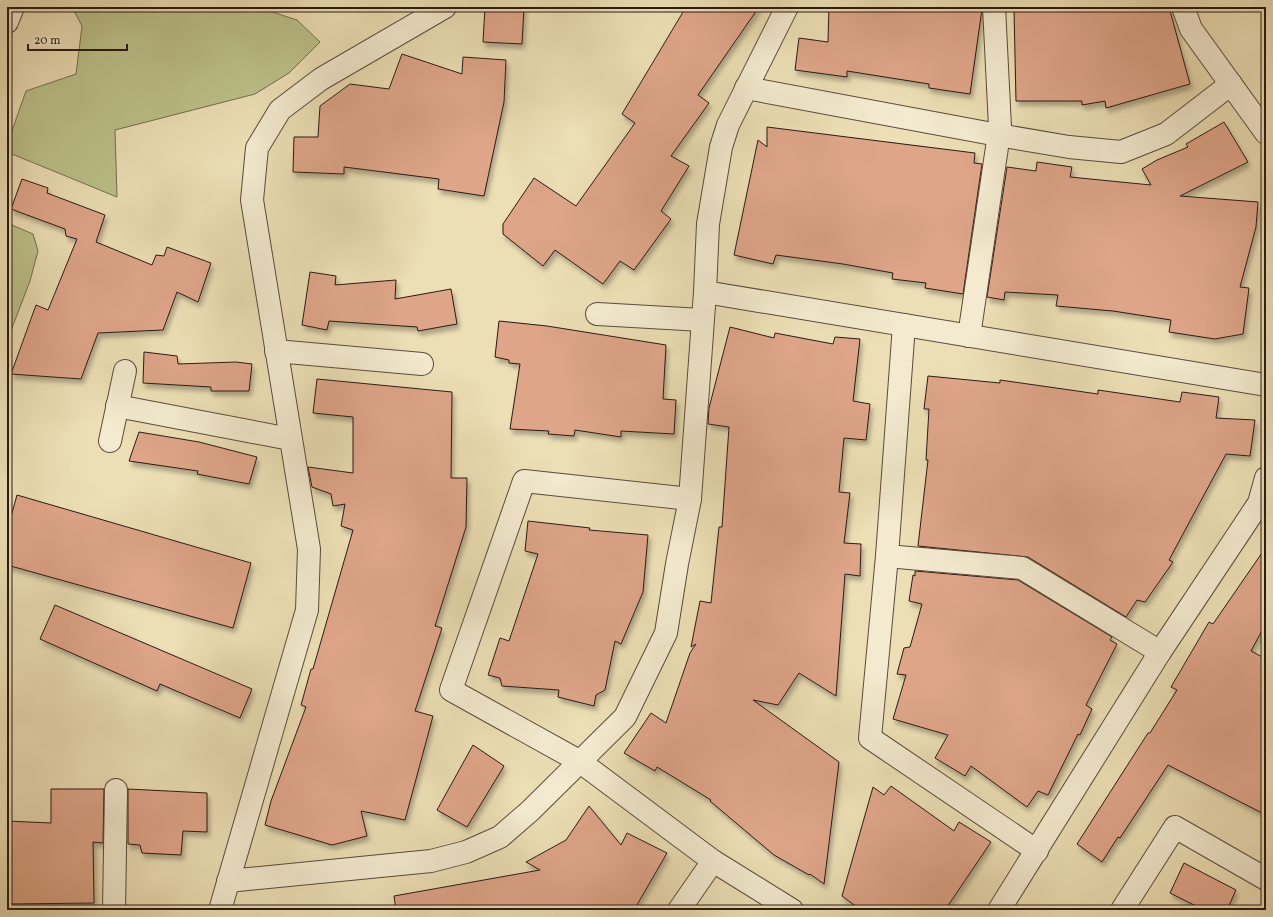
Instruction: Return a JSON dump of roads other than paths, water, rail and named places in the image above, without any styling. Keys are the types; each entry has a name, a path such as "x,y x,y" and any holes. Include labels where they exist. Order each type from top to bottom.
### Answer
{"street":[{"path":"7,22 13,7"},
{"path":"220,910 307,610 309,549 252,200 257,148 280,110 321,80 445,7"},
{"path":"228,881 431,861 466,852 500,836 530,811 625,717 666,633 676,564 690,499 705,292 708,224 721,147 728,125 787,7"},
{"path":"969,336 1000,127 994,7"},
{"path":"1183,7 1191,29 1266,133"},
{"path":"746,88 998,135 1069,147 1122,152 1166,134 1231,84"},
{"path":"705,292 1266,385"},
{"path":"597,314 702,320"},
{"path":"904,325 887,556 870,738 1037,851"},
{"path":"276,351 422,364"},
{"path":"110,441 125,371"},
{"path":"117,406 290,439"},
{"path":"999,910 1160,652 1259,503 1266,478"},
{"path":"690,499 524,481 451,690 579,761 713,861 792,910"},
{"path":"887,556 1022,568 1160,652"},
{"path":"114,910 116,790"},
{"path":"1122,910 1175,827 1266,879"},
{"path":"679,910 713,861"}]}
